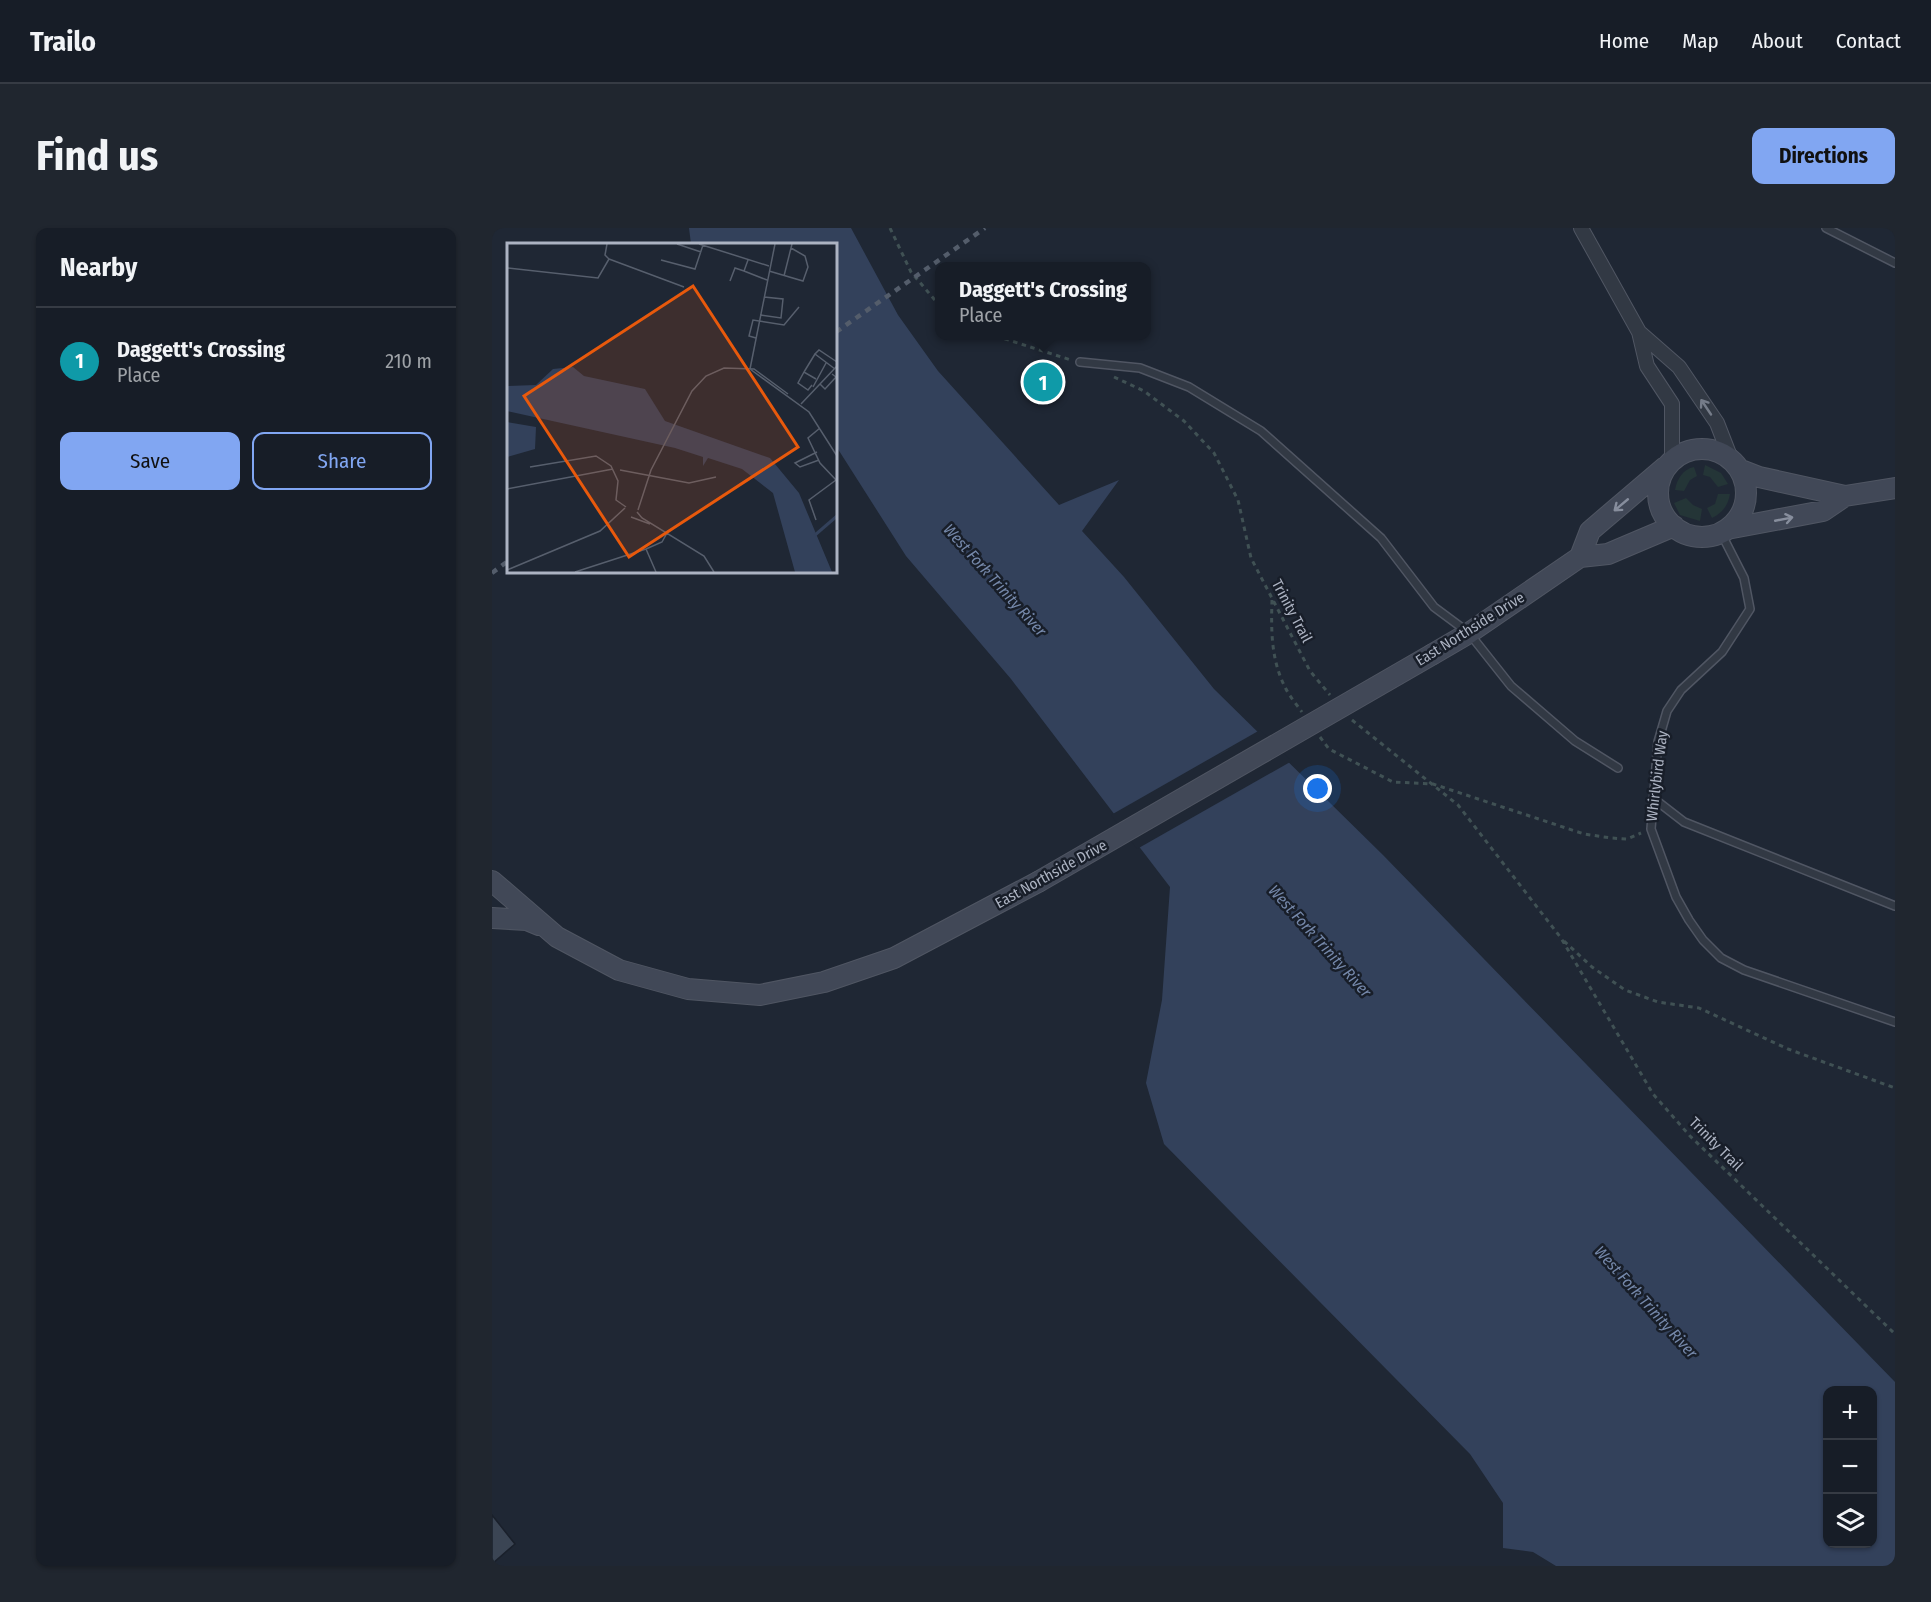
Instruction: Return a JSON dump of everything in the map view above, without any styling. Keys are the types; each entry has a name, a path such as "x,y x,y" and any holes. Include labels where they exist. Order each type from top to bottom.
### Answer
{"street":[{"path":"1581,228 1639,332 1647,366 1672,404 1669,464 1660,480 1658,494 1660,508 1668,521 1679,531 1692,537 1707,537 1724,531 1823,512 1845,496"},
{"path":"1639,332 1679,367 1717,423 1746,484 1746,499 1742,513 1734,525 1724,531"},
{"path":"1580,557 1590,531 1669,464 1690,450 1704,449 1718,452 1759,477 1845,496 1895,488"},
{"name":"East Northside Drive","path":"492,881 557,937 619,970 688,989 760,995 824,982 894,958 1038,882 1469,633 1580,557 1608,555 1674,526"},
{"path":"492,918 527,920 542,925"}],"lane":[{"path":"1826,228 1895,263"},
{"path":"1080,362 1140,368 1189,387 1261,431 1381,538 1434,607 1469,633 1511,686 1575,741 1618,768"},
{"name":"Whirlybird Way","path":"1724,531 1743,578 1750,609 1722,652 1681,690 1667,711 1658,742 1651,829 1661,861 1676,897 1703,940 1721,958 1744,970 1895,1022"},
{"path":"1653,798 1684,822 1895,906"}],"path":[{"path":"890,228 911,272 935,301"},
{"path":"1009,340 1080,362"},
{"name":"Trinity Trail","path":"1107,374 1144,391 1184,421 1214,453 1238,500 1251,558 1310,671 1332,696"},
{"path":"1272,599 1271,640 1278,671 1286,689 1304,715"},
{"name":"Trinity Trail","path":"1346,713 1354,722 1458,805 1561,938 1653,1094 1690,1136 1895,1334"},
{"path":"1317,732 1329,749 1393,782 1433,784 1584,834 1627,839 1651,829"},
{"name":"Trinity Trail","path":"1561,938 1592,967 1625,990 1658,1002 1699,1008 1788,1049 1895,1088"}],"shaded area":[{"path":"1705,465 1721,473 1728,484 1718,487 1710,477 1703,475"},
{"path":"1694,467 1697,476 1690,480 1684,491 1675,490 1681,475"},
{"path":"1718,494 1730,494 1724,509 1712,518 1707,508 1715,504"},
{"path":"1686,498 1693,505 1702,509 1700,521 1680,515 1674,503"}],"water":[{"name":"West Fork Trinity River","path":"689,228 851,228 898,315 938,371 1059,505 1119,480 1082,531 1124,577 1214,689 1383,855 1895,1382 1895,1566 1556,1566 1533,1552 1503,1548 1503,1503 1470,1454 1164,1144 1146,1083 1162,1000 1170,887 1011,679 906,556 837,448 837,243 691,243"}],"pier":[{"path":"1260,730 1292,761 1137,849 1111,815"}],"building":[{"path":"492,1515 515,1544 492,1564"}],"railway":[{"path":"936,262 985,228"},
{"path":"837,331 935,263"},
{"path":"492,573 507,562"}],"place":[{"name":"Daggett's Crossing","path":"1043,382"}]}
